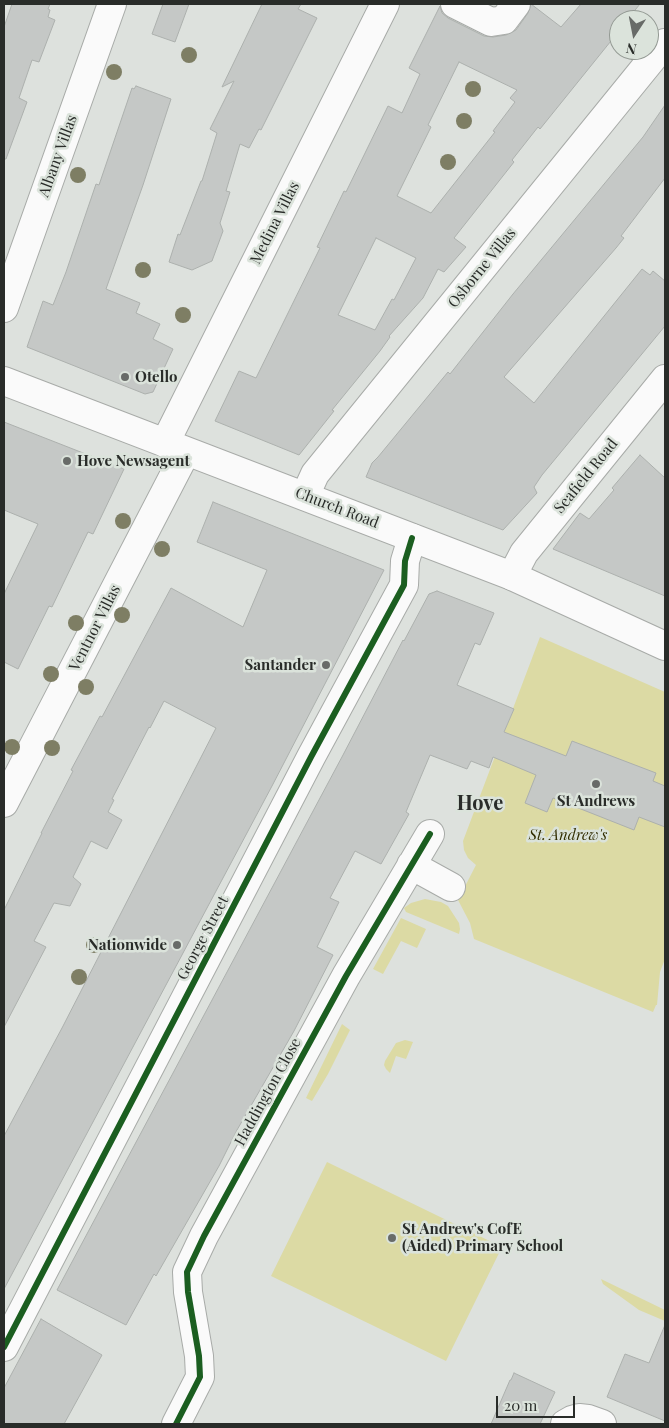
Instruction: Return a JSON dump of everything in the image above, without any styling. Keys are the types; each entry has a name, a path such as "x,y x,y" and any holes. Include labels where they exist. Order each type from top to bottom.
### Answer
{"street":[{"name":"Albany Villas","path":"4,308 112,4"},
{"name":"Medina Villas","path":"176,447 385,4"},
{"path":"455,4 491,22 504,20 516,4"},
{"name":"Osborne Villas","path":"305,496 315,474 665,43"},
{"name":"Seafield Road","path":"512,576 524,553 665,379"},
{"name":"Church Road","path":"4,381 512,576 665,646"},
{"name":"Ventnor Villas","path":"4,804 176,447"},
{"name":"George Street","path":"4,1348 311,757 404,585 405,561 412,538"},
{"name":"Haddington Close","path":"176,1424 200,1377 199,1356 188,1292 188,1272 204,1236 346,976 430,834"},
{"path":"410,865 451,888"},
{"path":"565,1424 579,1418 601,1424"}],"green space":[{"name":"St. Andrew's","path":"540,637 665,692 665,959 660,972 657,1005 653,1012 474,939 470,923 458,900 476,865 468,858 464,850 463,841"},
{"path":"425,899 441,902 448,906 459,923 459,934 406,912 404,908 411,903"},
{"path":"401,918 426,929 417,948 401,941 383,974 373,969"},
{"path":"342,1024 350,1030 312,1101 306,1098"},
{"path":"405,1040 413,1042 406,1059 396,1056 390,1073 384,1065 385,1061 396,1043"},
{"path":"327,1162 502,1247 446,1361 271,1276"},
{"path":"601,1279 665,1310 665,1321 639,1310 603,1284"}],"building":[{"path":"12,4 50,4 48,17 55,20 39,62 32,60 19,98 27,102 6,159 4,159 4,27"},
{"path":"163,4 189,4 175,42 152,34"},
{"path":"262,4 301,4 298,9 317,18 261,130 259,129 249,148 240,144 226,191 230,192 220,223 223,231 212,261 192,270 169,262 178,234 180,235 202,181 217,133 210,129 234,81 222,87"},
{"path":"531,4 561,27 581,4 640,4 635,10 609,10 609,43 540,129 538,127 512,160 514,162 454,238 466,247 444,272 438,269 423,298 389,336 380,351 332,410 334,411 299,455 215,421 239,371 256,378 320,248 317,247 344,191 346,192 388,106 402,113 420,74 409,68 440,6 442,13 448,18 484,36 506,35 516,30 528,13","holes":["459,62 517,90 510,98 515,102 493,131 495,132 431,213 397,196 431,127 428,125","376,238 416,258 394,300 392,299 375,330 338,315"]},
{"path":"136,86 171,99 106,289 140,303 136,313 160,324 153,339 173,349 153,392 145,394 27,347 43,301 53,305 96,184 99,185 132,88 134,89"},
{"path":"665,105 665,178 621,236 624,238 616,248 504,377 534,403 642,269 650,275 653,271 665,281 665,326 542,475 534,487 537,493 503,530 366,477 372,463 448,372 450,374 513,294 643,137"},
{"path":"4,422 124,469 93,534 88,532 52,607 49,606 18,669 4,662 4,594 38,524 4,510"},
{"path":"640,455 665,478 665,596 553,549 580,513 589,519"},
{"path":"213,502 384,570 272,786 4,1289 4,1136 62,1028 216,728 164,701 112,799 114,800 108,812 122,820 107,849 91,841 73,877 81,884 70,906 54,903 34,941 46,947 4,1027 4,910 73,771 71,770 100,716 102,717 171,588 243,627 267,570 197,542"},
{"path":"437,591 494,613 480,645 475,643 457,685 514,709 504,732 566,756 572,741 656,773 653,781 665,786 665,827 639,817 634,830 553,798 547,812 525,803 536,775 493,757 489,768 471,761 467,769 430,755 406,812 409,814 381,864 355,851 330,898 339,902 317,947 333,955 294,1031 237,1130 219,1166 156,1276 154,1274 126,1325 57,1290 403,640 429,594"},
{"path":"41,1319 102,1355 64,1424 4,1424 4,1388"},
{"path":"665,1325 665,1421 607,1397 625,1354 649,1363"},
{"path":"514,1373 555,1392 540,1424 491,1424"}],"cycle path":[{"path":"4,1347 311,757 404,585 405,561 412,538"},
{"path":"176,1424 200,1377 199,1356 188,1292 187,1272 204,1236 346,976 430,834"}],"place":[{"name":"Otello","path":"125,377"},
{"name":"Hove Newsagent","path":"67,461"},
{"name":"Santander","path":"326,665"},
{"name":"St Andrews","path":"596,784"},
{"name":"Nationwide","path":"177,945"},
{"name":"St Andrew's CofE (Aided) Primary School","path":"392,1238"}],"district":[{"name":"Hove","path":"480,804"}]}
